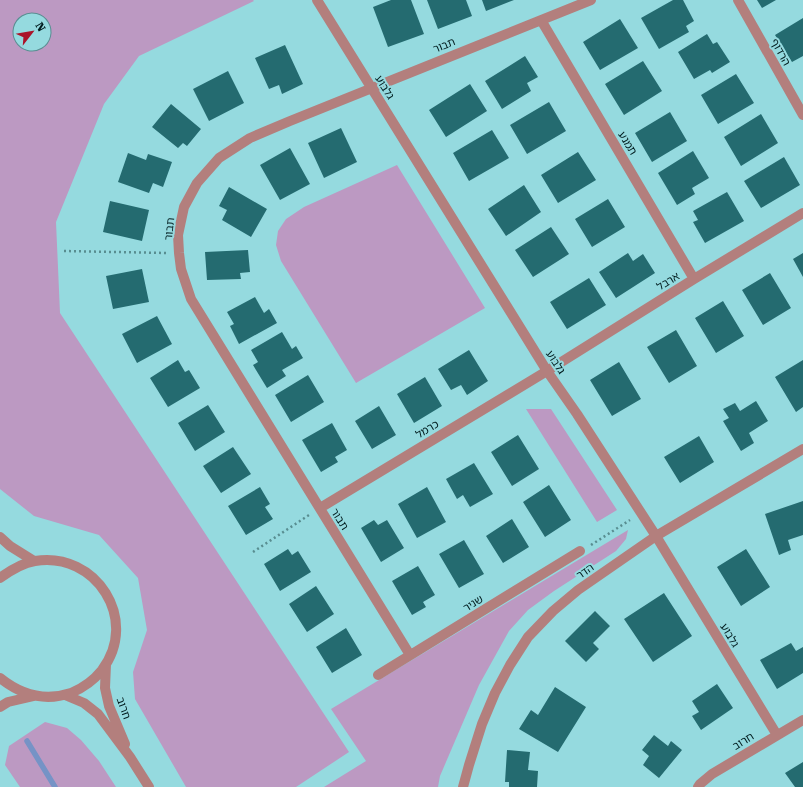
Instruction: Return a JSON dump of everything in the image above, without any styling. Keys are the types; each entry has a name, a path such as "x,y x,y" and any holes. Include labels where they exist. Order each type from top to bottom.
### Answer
{"street":[{"name":"גלבוע","path":"317,0 547,371 641,511 776,735"},
{"name":"תבור","path":"410,655 191,299 181,269 179,253 178,235 184,207 197,183 219,158 250,138 371,87 591,0"},
{"name":"הרדוף","path":"738,0 803,115"},
{"name":"תמנע","path":"541,20 694,279"},
{"name":"ארבל","path":"547,371 803,213"},
{"name":"כרמל","path":"320,508 547,371"},
{"name":"הדר","path":"463,787 482,724 495,693 510,665 528,637 553,611 578,590 656,536 803,449"},
{"path":"0,537 10,546 34,561"},
{"name":"שניר","path":"378,675 580,551"},
{"path":"0,578 10,570 22,564 34,561 63,561 76,566 89,573 108,595 113,608 116,623 116,637 106,664 89,684 77,690 65,695 50,697 35,696 10,686 0,678"},
{"name":"חרוב","path":"106,664 105,688 108,706 130,757"},
{"name":"חרוב","path":"65,695 84,704 98,714 130,757 149,787"},
{"path":"0,707 8,702 35,696"},
{"name":"חרוב","path":"698,787 712,774 803,720"}],"path":[{"path":"64,251 179,253"},
{"path":"253,552 320,508"},
{"path":"580,551 641,511"}],"shaded area":[{"path":"0,0 253,0 254,1 139,56 104,104 56,222 60,313 349,752 296,787 186,787 135,699 133,672 147,630 138,578 99,535 34,516 0,489"},
{"path":"397,165 485,308 356,383 281,261 276,245 278,231 286,219 304,207"},
{"path":"526,409 551,409 617,510 597,522"},
{"path":"628,530 626,539 616,551 554,591 528,610 509,631 479,685 440,776 438,787 324,787 366,761 331,709"},
{"path":"45,722 67,728 81,740 99,761 116,787 20,787 5,765 9,746"}],"building":[{"path":"391,0 411,0 424,34 388,47 373,7"},
{"path":"427,0 466,0 472,16 438,29"},
{"path":"482,0 514,0 486,11"},
{"path":"673,0 683,0 694,21 686,26 689,32 659,49 641,18"},
{"path":"757,0 776,0 762,8"},
{"path":"803,18 803,56 792,62 775,35"},
{"path":"620,19 638,48 600,70 583,42"},
{"path":"707,34 713,44 717,42 730,62 712,73 710,70 694,79 678,52"},
{"path":"285,45 303,84 282,94 279,85 269,89 255,58"},
{"path":"525,56 538,77 527,83 531,91 502,109 485,81"},
{"path":"643,61 662,91 624,115 605,84"},
{"path":"228,71 244,103 209,121 193,89"},
{"path":"736,74 754,103 718,124 701,95"},
{"path":"470,84 487,111 446,137 429,110"},
{"path":"549,102 566,131 527,154 510,125"},
{"path":"171,104 201,129 187,146 183,143 178,148 152,127"},
{"path":"670,112 687,141 652,162 635,133"},
{"path":"761,114 778,143 741,166 724,137"},
{"path":"341,128 357,162 324,178 308,143"},
{"path":"492,130 509,158 469,181 453,153"},
{"path":"290,148 310,184 280,200 260,165"},
{"path":"693,151 709,178 692,188 695,194 677,205 658,173"},
{"path":"578,152 596,180 558,203 541,175"},
{"path":"128,153 146,160 148,154 172,162 163,187 153,183 149,193 118,182"},
{"path":"784,157 800,185 761,208 744,181"},
{"path":"524,185 541,212 506,236 488,209"},
{"path":"229,187 267,209 251,237 222,220 227,210 219,206"},
{"path":"727,192 744,221 705,243 693,222 698,220 693,211"},
{"path":"608,199 625,227 592,247 575,219"},
{"path":"110,201 149,210 142,241 103,232"},
{"path":"551,227 569,254 533,277 515,250"},
{"path":"248,250 250,272 240,273 241,279 207,280 205,252"},
{"path":"628,253 633,261 643,254 655,273 616,298 599,272"},
{"path":"803,253 803,277 793,259"},
{"path":"142,269 149,302 113,309 106,276"},
{"path":"770,273 791,308 763,325 742,290"},
{"path":"589,278 606,305 567,329 550,302"},
{"path":"255,297 264,313 269,309 277,323 239,344 230,326 234,324 227,312"},
{"path":"723,301 744,336 716,353 695,318"},
{"path":"157,316 172,344 137,363 122,334"},
{"path":"676,330 697,366 669,383 647,347"},
{"path":"282,332 292,349 296,346 303,358 282,370 286,376 267,388 253,365 258,362 251,350"},
{"path":"469,350 488,381 467,395 461,385 451,390 438,369"},
{"path":"178,360 185,372 189,370 200,388 168,407 150,378"},
{"path":"803,360 803,407 796,412 775,377"},
{"path":"619,362 641,399 612,416 590,380"},
{"path":"308,375 324,402 291,422 275,395"},
{"path":"425,377 442,406 414,423 397,394"},
{"path":"756,401 768,421 749,433 754,443 741,451 723,421 729,418 723,409 735,403 740,411"},
{"path":"208,405 225,432 195,451 178,423"},
{"path":"379,406 396,435 372,449 355,421"},
{"path":"332,423 347,450 335,457 338,462 321,472 302,440"},
{"path":"518,435 539,469 512,486 491,452"},
{"path":"699,436 714,462 680,483 664,457"},
{"path":"233,447 251,474 221,493 203,466"},
{"path":"474,463 493,494 470,507 463,495 457,499 446,479"},
{"path":"549,485 571,520 545,537 523,502"},
{"path":"260,487 270,504 265,507 273,519 246,535 228,506"},
{"path":"427,487 446,522 417,538 398,504"},
{"path":"803,501 803,535 788,540 791,550 779,555 765,514"},
{"path":"512,519 529,547 503,563 486,536"},
{"path":"374,520 378,525 387,520 404,548 381,562 361,528"},
{"path":"464,540 484,574 459,588 439,554"},
{"path":"288,549 292,555 298,551 311,572 280,591 264,564"},
{"path":"746,549 770,587 741,606 717,567"},
{"path":"418,566 435,595 423,602 426,607 412,615 392,581"},
{"path":"316,586 334,614 307,632 289,604"},
{"path":"664,593 692,636 653,662 624,619"},
{"path":"595,611 610,626 593,643 599,649 586,662 565,641"},
{"path":"346,628 362,655 332,673 316,647"},
{"path":"791,643 796,651 803,647 803,673 777,689 760,660"},
{"path":"717,684 733,708 701,730 692,716 699,712 692,701"},
{"path":"555,687 586,707 558,752 519,729 531,710 538,715"},
{"path":"654,735 668,746 671,741 682,750 659,778 643,765 649,756 642,750"},
{"path":"507,750 530,752 528,770 538,771 537,787 509,787 509,782 505,782"},
{"path":"803,762 803,787 795,787 785,773"}],"waterway":[{"path":"27,741 55,787"}]}
